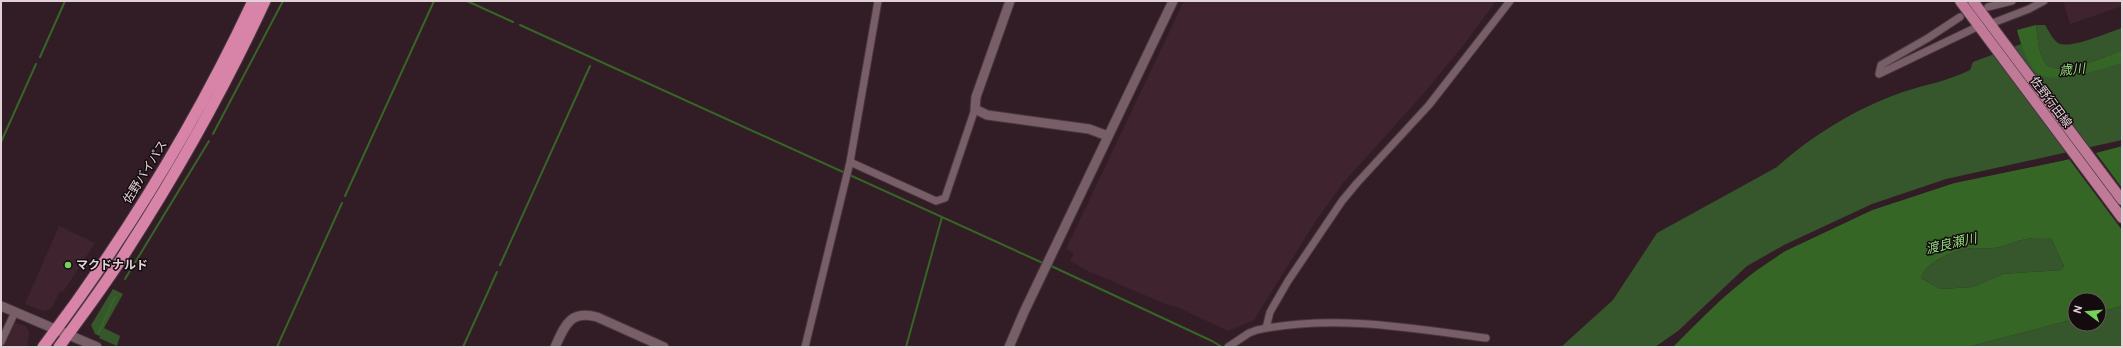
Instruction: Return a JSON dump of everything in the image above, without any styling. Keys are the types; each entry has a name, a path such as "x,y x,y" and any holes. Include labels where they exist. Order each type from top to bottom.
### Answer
{"highway":[{"name":"佐野バイパス","path":"43,347 100,266 175,149 219,70 253,1"},
{"name":"佐野バイパス","path":"59,347 115,269 163,192 228,77 265,1"}],"main road":[{"name":"佐野行田線","path":"1960,1 2122,218"},
{"name":"佐野行田線","path":"1973,1 2122,200"}],"street":[{"path":"805,347 849,166 878,1"},
{"path":"849,166 936,201 945,198 975,109 976,97 1010,1"},
{"path":"1009,347 1173,1"},
{"path":"1266,328 1270,312 1288,281 1342,202 1357,183 1429,105 1510,1"},
{"path":"1988,7 2012,1"},
{"path":"1990,24 2029,10 2044,1"},
{"path":"1960,17 1928,38 1881,65 1879,74 1979,26"},
{"path":"975,109 987,115 1088,129 1108,136"},
{"path":"1,306 56,328 97,347"},
{"path":"1,342 15,312"},
{"path":"555,347 568,322 577,315 588,315 597,317 664,347"},
{"path":"1229,346 1249,333 1266,328 1357,323 1486,338"}],"shaded area":[{"path":"1184,1 1496,1 1462,47 1423,94 1343,183 1315,222 1254,320 1228,331 1175,306 1168,305 1088,271 1070,261 1074,253 1066,249"},
{"path":"2063,1 2122,1 2122,6 2070,24"},
{"path":"2036,25 2045,25 2054,40 2063,45 2080,42 2122,28 2122,50 2083,64 2061,69 2052,68 2046,64 2041,55"},
{"path":"2021,44 2036,72 2087,73 2122,63 2122,140 1946,179 1872,204 1784,245 1747,266 1678,331 1655,347 1561,347 1613,300 1657,233 1777,167 1805,144 1851,115 1900,93 1962,74 1970,70 1973,62"},
{"path":"59,226 95,243 63,292 60,291 51,309 43,311 25,304"},
{"path":"2051,238 2064,266 2061,270 2003,274 1973,287 1940,289 1921,278 1929,266 1952,253 1969,248 1997,248 2020,240"},
{"path":"113,289 123,294 104,328 120,336 117,346 99,338 100,336 95,334 91,325"},
{"path":"2122,306 2122,347 1967,347 2067,321 2067,332 2107,332 2107,310"},
{"path":"13,322 26,326 29,332 27,347 2,347"}],"water":[{"name":"歳川","path":"2036,25 2041,55 2046,64 2052,68 2061,69 2083,64 2122,50 2122,63 2079,75 2055,78 2045,77 2037,73 2030,65 2022,47 2017,30"},
{"name":"渡良瀬川","path":"2122,146 2122,306 2107,310 2107,292 2067,292 2067,321 1967,347 1673,347 1718,302 1760,267 1785,251 1872,210 1954,183 2061,161","holes":["2033,238 2051,238 2064,266 2061,270 2003,274 1973,287 1940,289 1921,278 1929,266 1952,253 1969,248 1997,248 2020,240"]}],"pier":[{"path":"2122,144 2122,146 2096,153 2122,188 2122,230 2069,159 1954,183 1872,210 1785,251 1741,281 1671,347 1716,301 1759,265 1785,250 1871,209 1954,181 2060,159"}],"waterway":[{"path":"40,57 65,1"},
{"path":"213,134 283,1"},
{"path":"345,196 434,1"},
{"path":"467,1 513,22"},
{"path":"520,25 1045,264"},
{"path":"1,142 36,64"},
{"path":"500,265 590,66"},
{"path":"125,279 209,141"},
{"path":"277,347 342,203"},
{"path":"906,347 942,217"},
{"path":"1049,265 1222,347"},
{"path":"463,347 497,272"},
{"path":"98,334 115,297"}],"place":[{"name":"マクドナルド","path":"68,265"}]}
